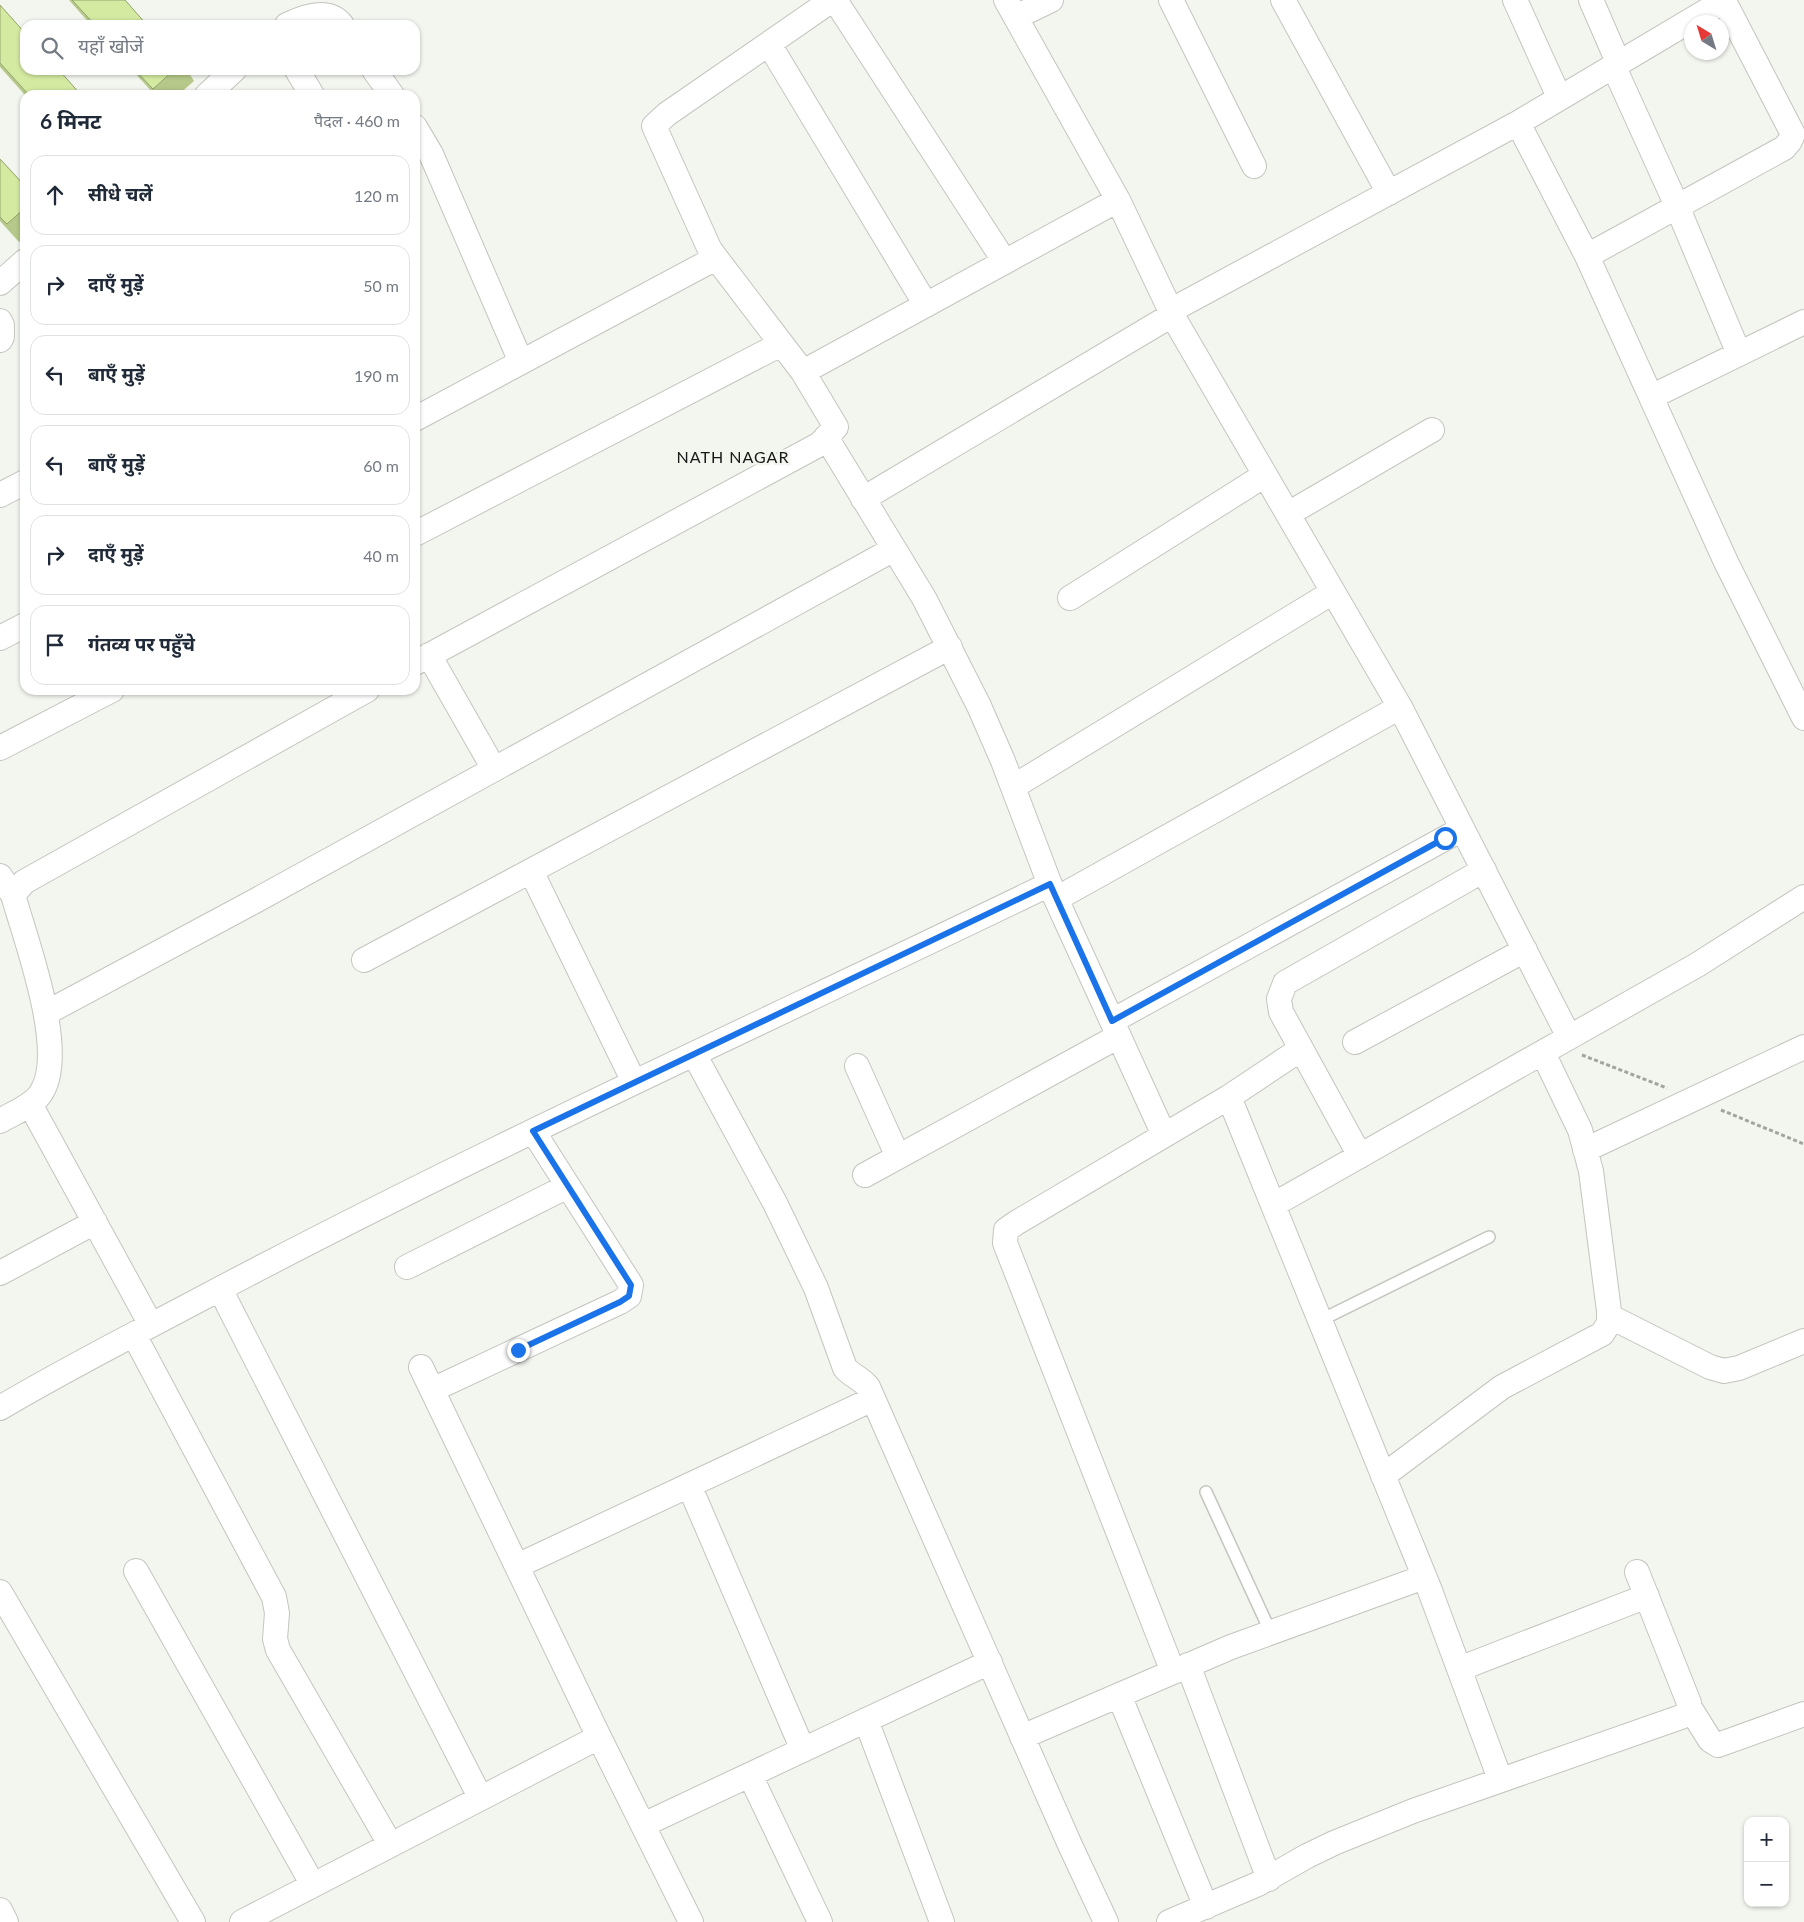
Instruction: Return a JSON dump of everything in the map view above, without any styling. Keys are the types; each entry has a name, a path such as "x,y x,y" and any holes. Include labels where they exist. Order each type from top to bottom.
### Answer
{"street":[{"path":"494,769 422,659 820,444 836,427 803,372 710,250 654,126 667,114 834,0 1005,262"},
{"path":"1051,0 1011,8 1118,200 1171,313 1400,707 1570,1037"},
{"path":"1171,0 1254,166"},
{"path":"1283,0 1389,193"},
{"path":"1515,0 1559,97"},
{"path":"1591,0 1616,64 1739,354"},
{"path":"863,499 1171,313 1518,123 1713,3 1793,134 1790,142 1784,148 1587,256"},
{"path":"298,20 306,16 325,15 336,20"},
{"path":"769,44 926,305"},
{"path":"212,90 229,75"},
{"path":"300,75 309,90"},
{"path":"378,75 388,90"},
{"path":"1518,123 1587,256 1726,562 1804,718"},
{"path":"420,135 431,154 521,362"},
{"path":"803,372 1118,200"},
{"path":"420,416 716,258"},
{"path":"0,284 20,266"},
{"path":"0,321 2,325 2,337 0,340"},
{"path":"1651,397 1804,322"},
{"path":"420,531 781,344"},
{"path":"1288,514 1432,430"},
{"path":"826,437 924,598 979,706 1013,787 1053,892 1164,1136"},
{"path":"1070,598 1265,475"},
{"path":"0,495 20,485"},
{"path":"46,1013 255,901 894,549"},
{"path":"1013,787 1333,592"},
{"path":"0,638 20,628"},
{"path":"364,960 950,647"},
{"path":"0,748 102,695"},
{"path":"0,1120 30,1104 40,1094 47,1077 51,1044 46,1013 5,887 24,882 358,695"},
{"path":"0,1408 43,1383 289,1252 634,1082 1053,892 1400,707"},
{"path":"865,1175 898,1158 1115,1029 1462,829"},
{"path":"1360,1156 1281,1012 1279,999 1285,983 1484,870"},
{"path":"531,871 634,1082"},
{"path":"1273,1205 1697,965 1804,897"},
{"path":"1355,1042 1525,950"},
{"path":"1585,1150 1804,1047"},
{"path":"1269,1879 1005,1243 1006,1230 1016,1222 1229,1097 1301,1049"},
{"path":"1383,1476 1502,1387 1602,1334 1609,1324 1591,1171 1580,1130 1543,1053"},
{"path":"694,1054 775,1203 816,1288 845,1368 863,1380 874,1399 1022,1737 1106,1922"},
{"path":"858,1066 898,1158"},
{"path":"1229,1097 1424,1577 1500,1779"},
{"path":"30,1104 95,1222 143,1330 274,1597 277,1614 275,1639 278,1650 390,1844"},
{"path":"432,1390 620,1302 629,1296 631,1285 533,1131"},
{"path":"407,1268 568,1186"},
{"path":"0,1273 95,1222"},
{"path":"220,1289 480,1797"},
{"path":"1609,1316 1710,1367 1724,1371 1739,1368 1804,1341"},
{"path":"421,1367 691,1922"},
{"path":"517,1566 874,1399"},
{"path":"689,1485 803,1750"},
{"path":"136,1571 312,1885"},
{"path":"1637,1572 1690,1708 1710,1740 1718,1745 1804,1714"},
{"path":"1022,1737 1181,1668 1270,1633 1424,1577"},
{"path":"0,1592 194,1922"},
{"path":"1458,1669 1647,1596"},
{"path":"643,1825 990,1662"},
{"path":"1119,1695 1206,1907"},
{"path":"1169,1922 1269,1879 1334,1843 1500,1779 1681,1717 1687,1714 1690,1708"},
{"path":"866,1720 942,1922"},
{"path":"242,1922 599,1736"},
{"path":"750,1775 820,1922"},
{"path":"0,1910 6,1922"}],"lane":[{"path":"1319,1321 1489,1237"},
{"path":"1206,1492 1270,1633"}],"building":[{"path":"72,0 125,0 143,20 90,20"},
{"path":"0,5 20,27 20,75 63,75 77,90 24,90 0,63"},
{"path":"140,75 168,75 153,89"},
{"path":"0,159 20,181 20,212 7,224 0,217"}],"district":[{"name":"NATH NAGAR","path":"733,457"}],"route":[{"path":"518,1350 620,1302 629,1296 631,1285 533,1131 1050,884 1112,1021 1445,838"}]}
